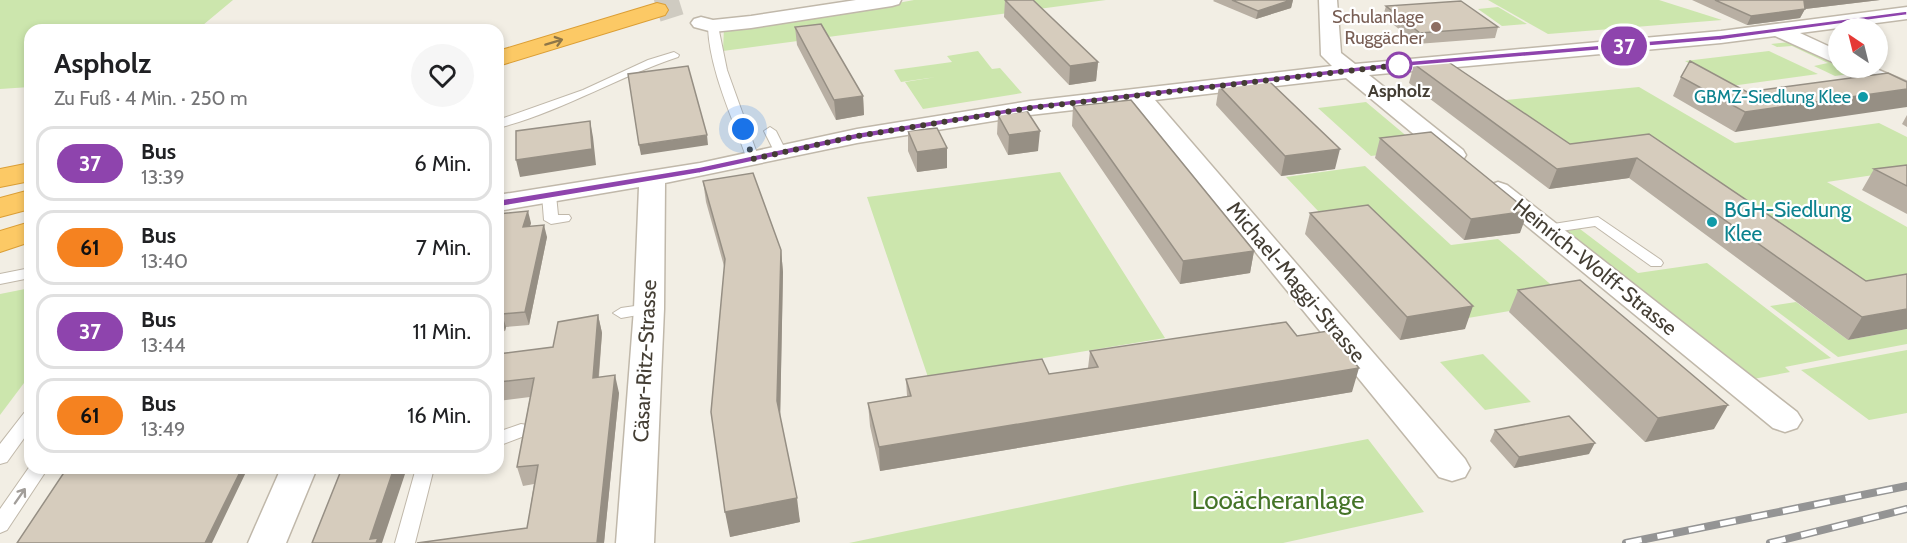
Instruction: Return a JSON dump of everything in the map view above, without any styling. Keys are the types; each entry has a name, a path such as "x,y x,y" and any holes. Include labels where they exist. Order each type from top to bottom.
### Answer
{"highway":[{"path":"504,38 630,0"},
{"path":"504,57 657,10"},
{"path":"0,178 24,174"},
{"path":"0,184 24,175"},
{"path":"0,208 24,201"},
{"path":"0,242 24,233"}],"street":[{"path":"707,25 810,14 892,0"},
{"name":"Heinrich-Wolff-Strasse","path":"1328,0 1331,55 1785,420"},
{"path":"504,202 652,179 953,119 1348,70 1780,31 1907,13"},
{"path":"1780,31 1828,53"},
{"path":"1880,78 1907,90"},
{"name":"Michael-Maggi-Strasse","path":"1139,95 1452,468"},
{"name":"Cäsar-Ritz-Strasse","path":"635,543 635,311 652,179"},
{"path":"267,543 296,474"}],"lane":[{"path":"707,25 712,33 753,159"},
{"path":"504,122 587,92 652,62 674,55"},
{"path":"770,131 781,153"},
{"path":"549,195 550,220 564,218"},
{"path":"1547,229 1598,221 1656,263"},
{"path":"0,279 24,274"},
{"path":"0,457 24,425"},
{"path":"504,437 521,430"},
{"path":"0,525 35,474"},
{"path":"405,543 423,474"}],"green space":[{"path":"0,0 233,0 204,24 24,24 24,87 0,89"},
{"path":"914,0 1106,0 723,51 724,27 822,17"},
{"path":"1488,0 1659,0 1722,20 1548,34"},
{"path":"1498,7 1527,24 1502,26 1478,9"},
{"path":"1790,42 1828,60 1828,63 1792,46 1777,47 1771,44"},
{"path":"978,51 992,69 1000,68 1022,93 923,109 905,82 936,77 901,82 894,70 952,62 947,56"},
{"path":"1769,51 1818,74 1731,86 1685,61"},
{"path":"1828,63 1828,73 1814,66"},
{"path":"1639,87 1735,143 1879,123 1907,137 1907,170 1827,182 1907,227 1907,275 1855,283 1648,141 1569,151 1496,101"},
{"path":"1366,102 1422,149 1371,156 1318,108"},
{"path":"1365,166 1451,245 1498,239 1570,301 1462,319 1335,229 1286,177"},
{"path":"1060,172 1165,338 928,377 867,197"},
{"path":"1580,229 1638,273 1707,263 1831,358 1785,367 1790,372 1748,380 1563,231"},
{"path":"24,289 24,383 0,415 0,294"},
{"path":"1796,302 1848,340 1907,329 1907,344 1838,357 1770,306"},
{"path":"1907,350 1907,413 1869,420 1801,370"},
{"path":"1483,354 1531,402 1485,410 1440,362"},
{"name":"Looächeranlage","path":"1368,439 1424,512 1283,543 849,543 1127,485"}],"building":[{"path":"1005,0 1033,0 1098,62 1070,66"},
{"path":"1232,0 1291,0 1258,11"},
{"path":"1715,0 1813,0 1804,1 1805,9 1751,16"},
{"path":"1461,1 1498,27 1420,33 1386,6"},
{"path":"821,24 863,96 834,100 795,27"},
{"path":"1447,61 1570,144 1649,134 1866,281 1907,274 1907,309 1862,317 1637,158 1557,169 1414,64"},
{"path":"1690,61 1747,92 1851,78 1888,78 1888,73 1907,82 1907,89 1745,112 1681,77"},
{"path":"688,66 707,135 639,145 628,74"},
{"path":"1269,81 1340,149 1285,156 1219,86"},
{"path":"1131,100 1254,251 1183,261 1073,106"},
{"path":"1027,111 1040,131 1009,135 998,115"},
{"path":"590,121 592,149 516,160 516,131"},
{"path":"937,128 947,148 917,152 908,131"},
{"path":"1431,132 1528,211 1471,219 1380,138"},
{"path":"1907,165 1907,186 1874,169"},
{"path":"753,173 781,250 777,401 797,498 725,512 711,412 725,259 703,181"},
{"path":"1368,205 1473,306 1407,317 1310,213"},
{"path":"528,211 523,227 544,225 525,312 504,314 504,213"},
{"path":"1580,280 1728,405 1658,418 1518,290"},
{"path":"598,315 593,378 615,375 597,543 417,543 527,528 538,465 517,467 534,378 504,381 504,353 553,347 558,322"},
{"path":"1286,322 1297,336 1328,331 1359,368 879,447 868,403 911,396 906,379 1042,359 1049,374 1098,367 1090,351"},
{"path":"1569,416 1595,443 1519,457 1495,430"},
{"path":"63,474 239,474 205,543 17,543"},
{"path":"340,474 392,474 370,539 378,538 376,543 312,543"}],"tunnel":[{"path":"657,10 689,0"}],"railway":[{"path":"1626,543 1907,486"},
{"path":"1770,543 1907,509"}],"bus line":[{"name":"37","path":"504,202 652,179 857,136 1030,108 1399,65 1780,31 1907,13"}],"place":[{"name":"Schulanlage Ruggächer","path":"1436,27"},
{"name":"Aspholz","path":"1399,65"},
{"name":"GBMZ-Siedlung Klee","path":"1863,97"},
{"name":"BGH-Siedlung Klee","path":"1712,222"}],"route":[{"path":"743,129 753,159 857,136 953,119 1399,65"}]}
